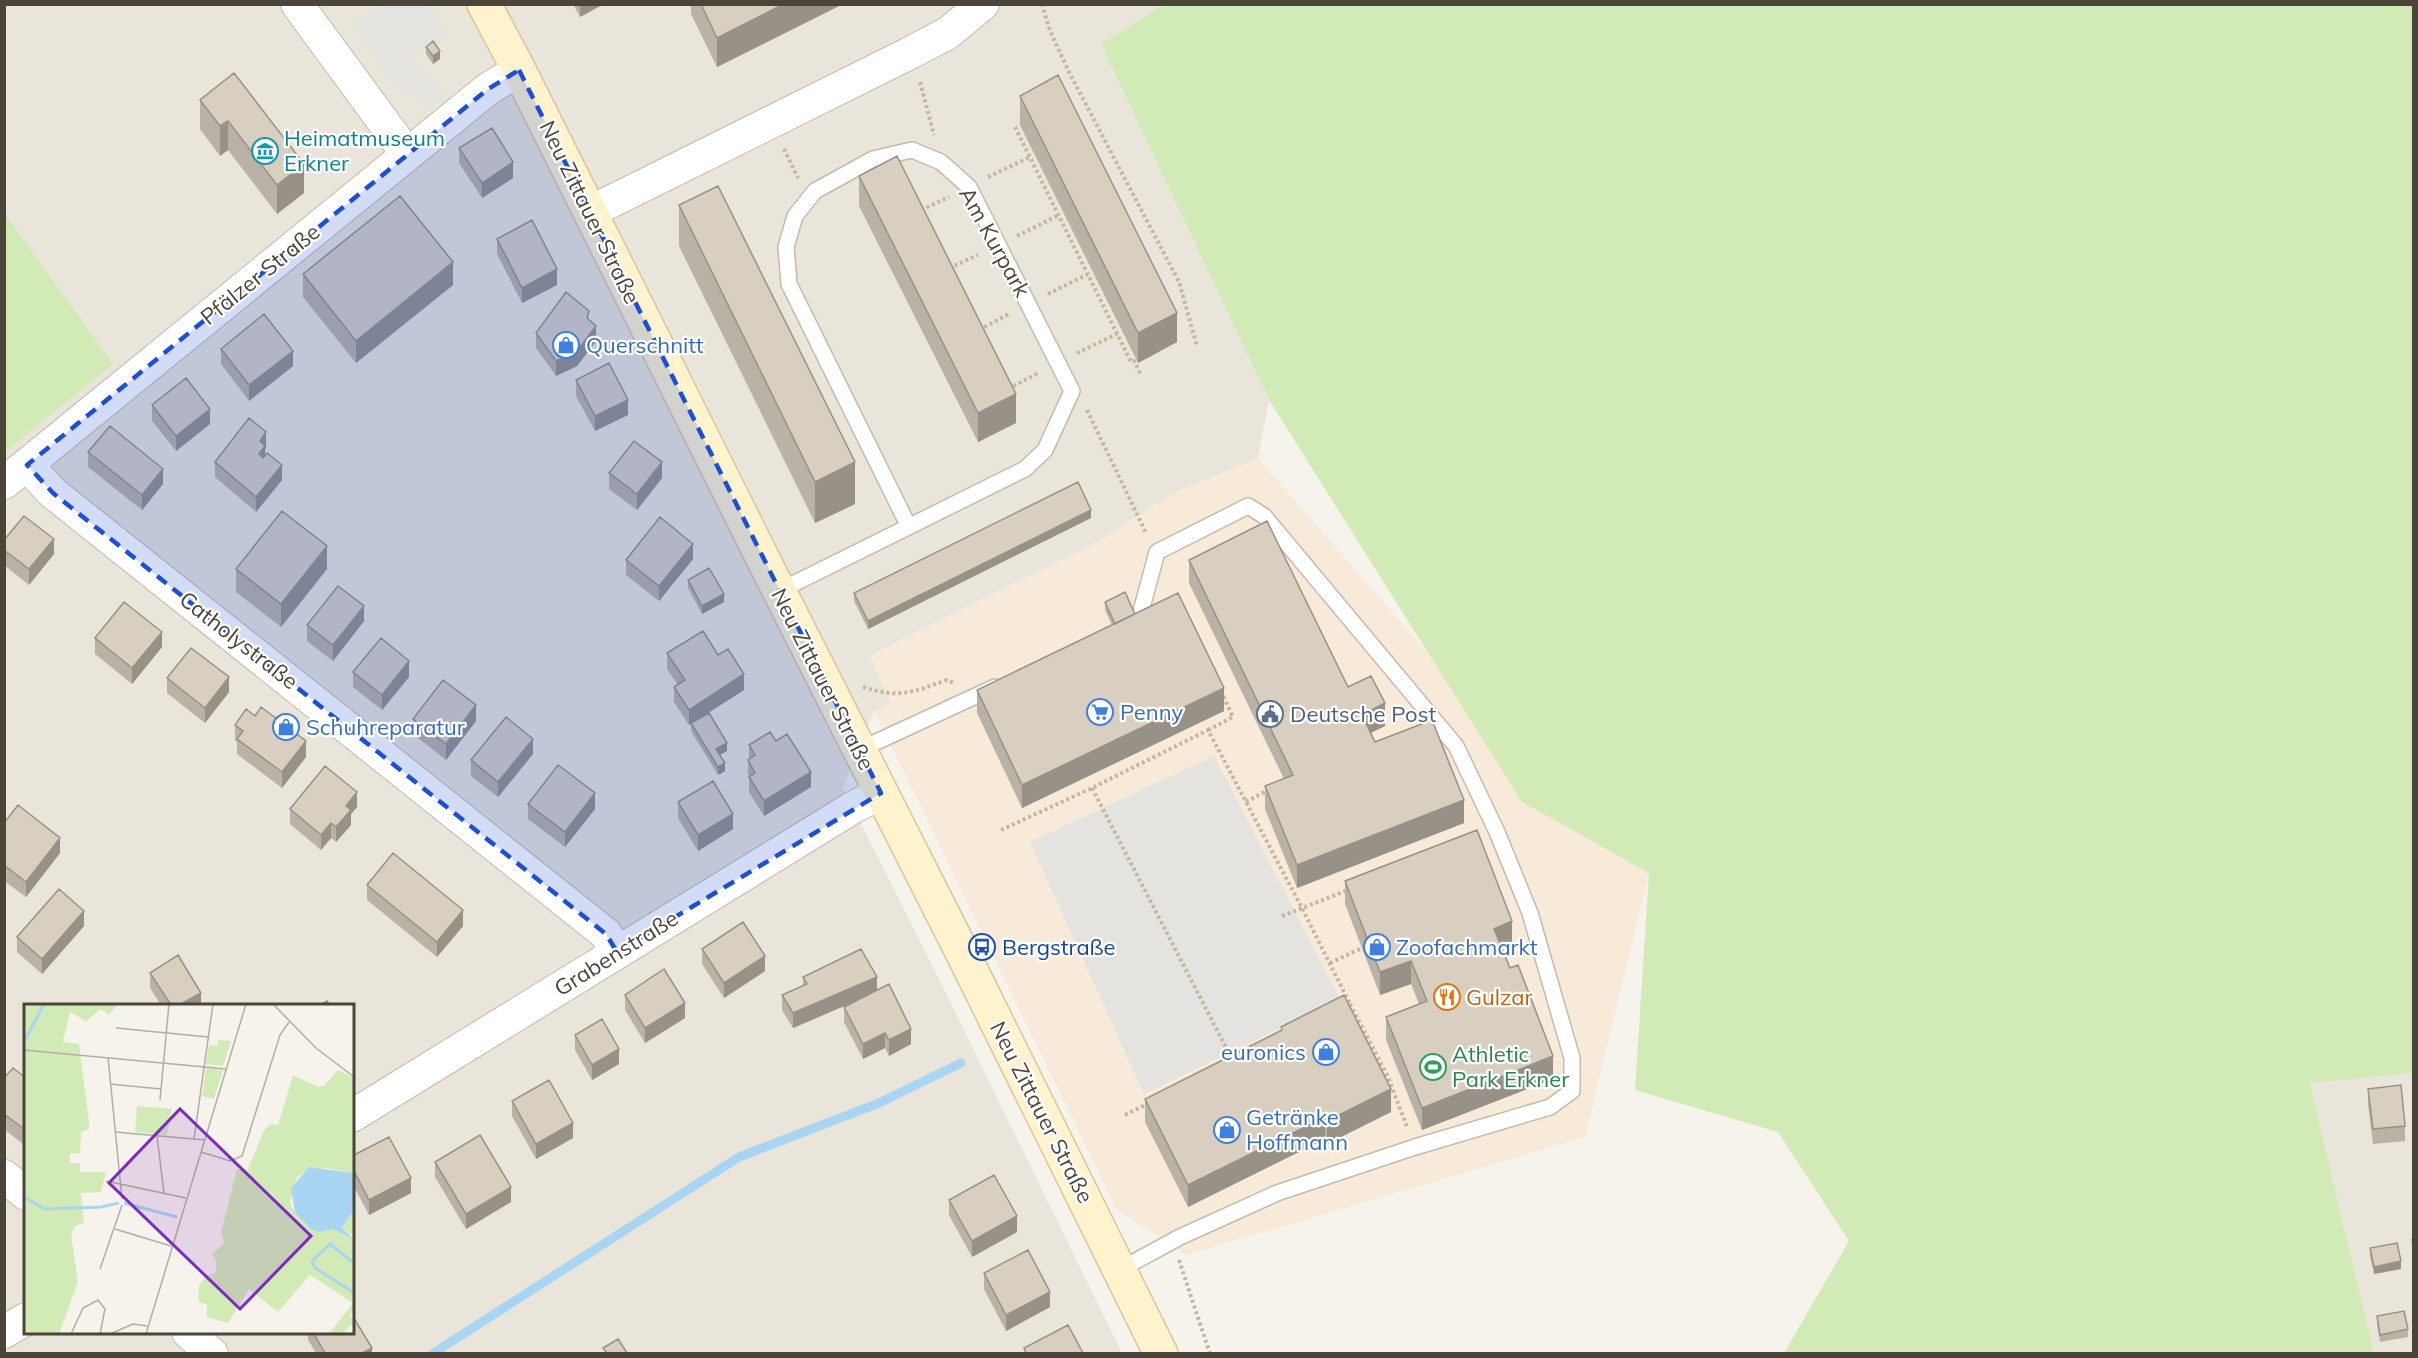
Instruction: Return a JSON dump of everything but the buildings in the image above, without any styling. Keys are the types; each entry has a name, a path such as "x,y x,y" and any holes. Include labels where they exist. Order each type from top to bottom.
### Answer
{"main road":[{"name":"Neu Zittauer Straße","path":"484,4 1121,1269 1161,1353"}],"street":[{"path":"297,4 407,154"},
{"path":"590,212 948,33 983,4"},
{"name":"Pfälzer Straße","path":"16,474 407,154 488,89 519,70"},
{"name":"Catholystraße","path":"16,474 53,493 606,934 617,952"},
{"name":"Grabenstraße","path":"354,1115 852,808 881,793"},
{"path":"4,1176 24,1192"},
{"path":"4,1332 24,1320"},
{"path":"190,1334 212,1353"}],"lane":[{"name":"Am Kurpark","path":"779,591 1025,468 1045,450 1072,391 969,187 941,162 912,150 873,159 815,191 795,216 786,247 789,284 908,525"},
{"path":"1114,628 1140,615 1157,552 1248,506 1264,516 1456,746 1497,832 1530,913 1572,1058 1572,1091 1550,1107 1415,1147 1277,1193 1177,1239 1121,1269"},
{"path":"859,750 1006,682"}],"path":[{"path":"1042,4 1050,31 1069,72 1179,282 1197,346"},
{"path":"919,75 941,162"},
{"path":"1015,127 1131,362 1134,361 1141,375"},
{"path":"781,143 808,200"},
{"path":"1084,404 1151,544 1157,552"},
{"path":"854,685 882,693 908,694 947,680 957,684 966,701"},
{"path":"1001,830 1092,788 1233,717 1219,686"},
{"path":"1208,730 1388,1077 1415,1147"},
{"path":"1245,802 1275,786"},
{"path":"1092,788 1233,1061 1223,1066"},
{"path":"1282,916 1356,887"},
{"path":"1330,963 1362,948"},
{"path":"1340,1010 1350,1004"},
{"path":"1125,1115 1154,1101"},
{"path":"1177,1239 1210,1353"}],"highlighted area":[{"path":"519,70 881,793 617,952 606,934 53,493 27,465 488,89"}],"shaded area":[{"path":"5,5 1163,5 1101,44 1269,400 1258,458 1174,493 1093,545 870,656 891,704 874,711 843,788 1122,1353 5,1354"},
{"path":"382,5 428,5 446,32 411,58 445,93 429,111 410,92 404,96 353,25"},
{"path":"1258,458 1432,658 1522,802 1649,873 1585,1137 1186,1255 1117,1210 874,711 891,703 870,656 1093,545 1174,493"},
{"path":"1214,756 1340,999 1144,1094 1030,842"},
{"path":"2413,1073 2413,1353 2374,1353 2310,1082"}],"green space":[{"path":"1163,5 2413,5 2413,1073 2310,1083 2374,1353 1784,1353 1849,1241 1778,1132 1635,1090 1649,873 1522,802 1269,400 1101,44"},
{"path":"5,214 113,364 4,452"}],"waterway":[{"path":"432,1354 739,1157 879,1103 961,1063"}],"place":[{"name":"Heimatmuseum Erkner","path":"265,151"},
{"name":"Querschnitt","path":"566,345"},
{"name":"Penny","path":"1100,712"},
{"name":"Deutsche Post","path":"1270,714"},
{"name":"Schuhreparatur","path":"286,727"},
{"name":"Bergstraße","path":"982,947"},
{"name":"Zoofachmarkt","path":"1377,947"},
{"name":"Gulzar","path":"1447,997"},
{"name":"euronics","path":"1326,1052"},
{"name":"Athletic Park Erkner","path":"1433,1067"},
{"name":"Getränke Hoffmann","path":"1227,1130"}]}
